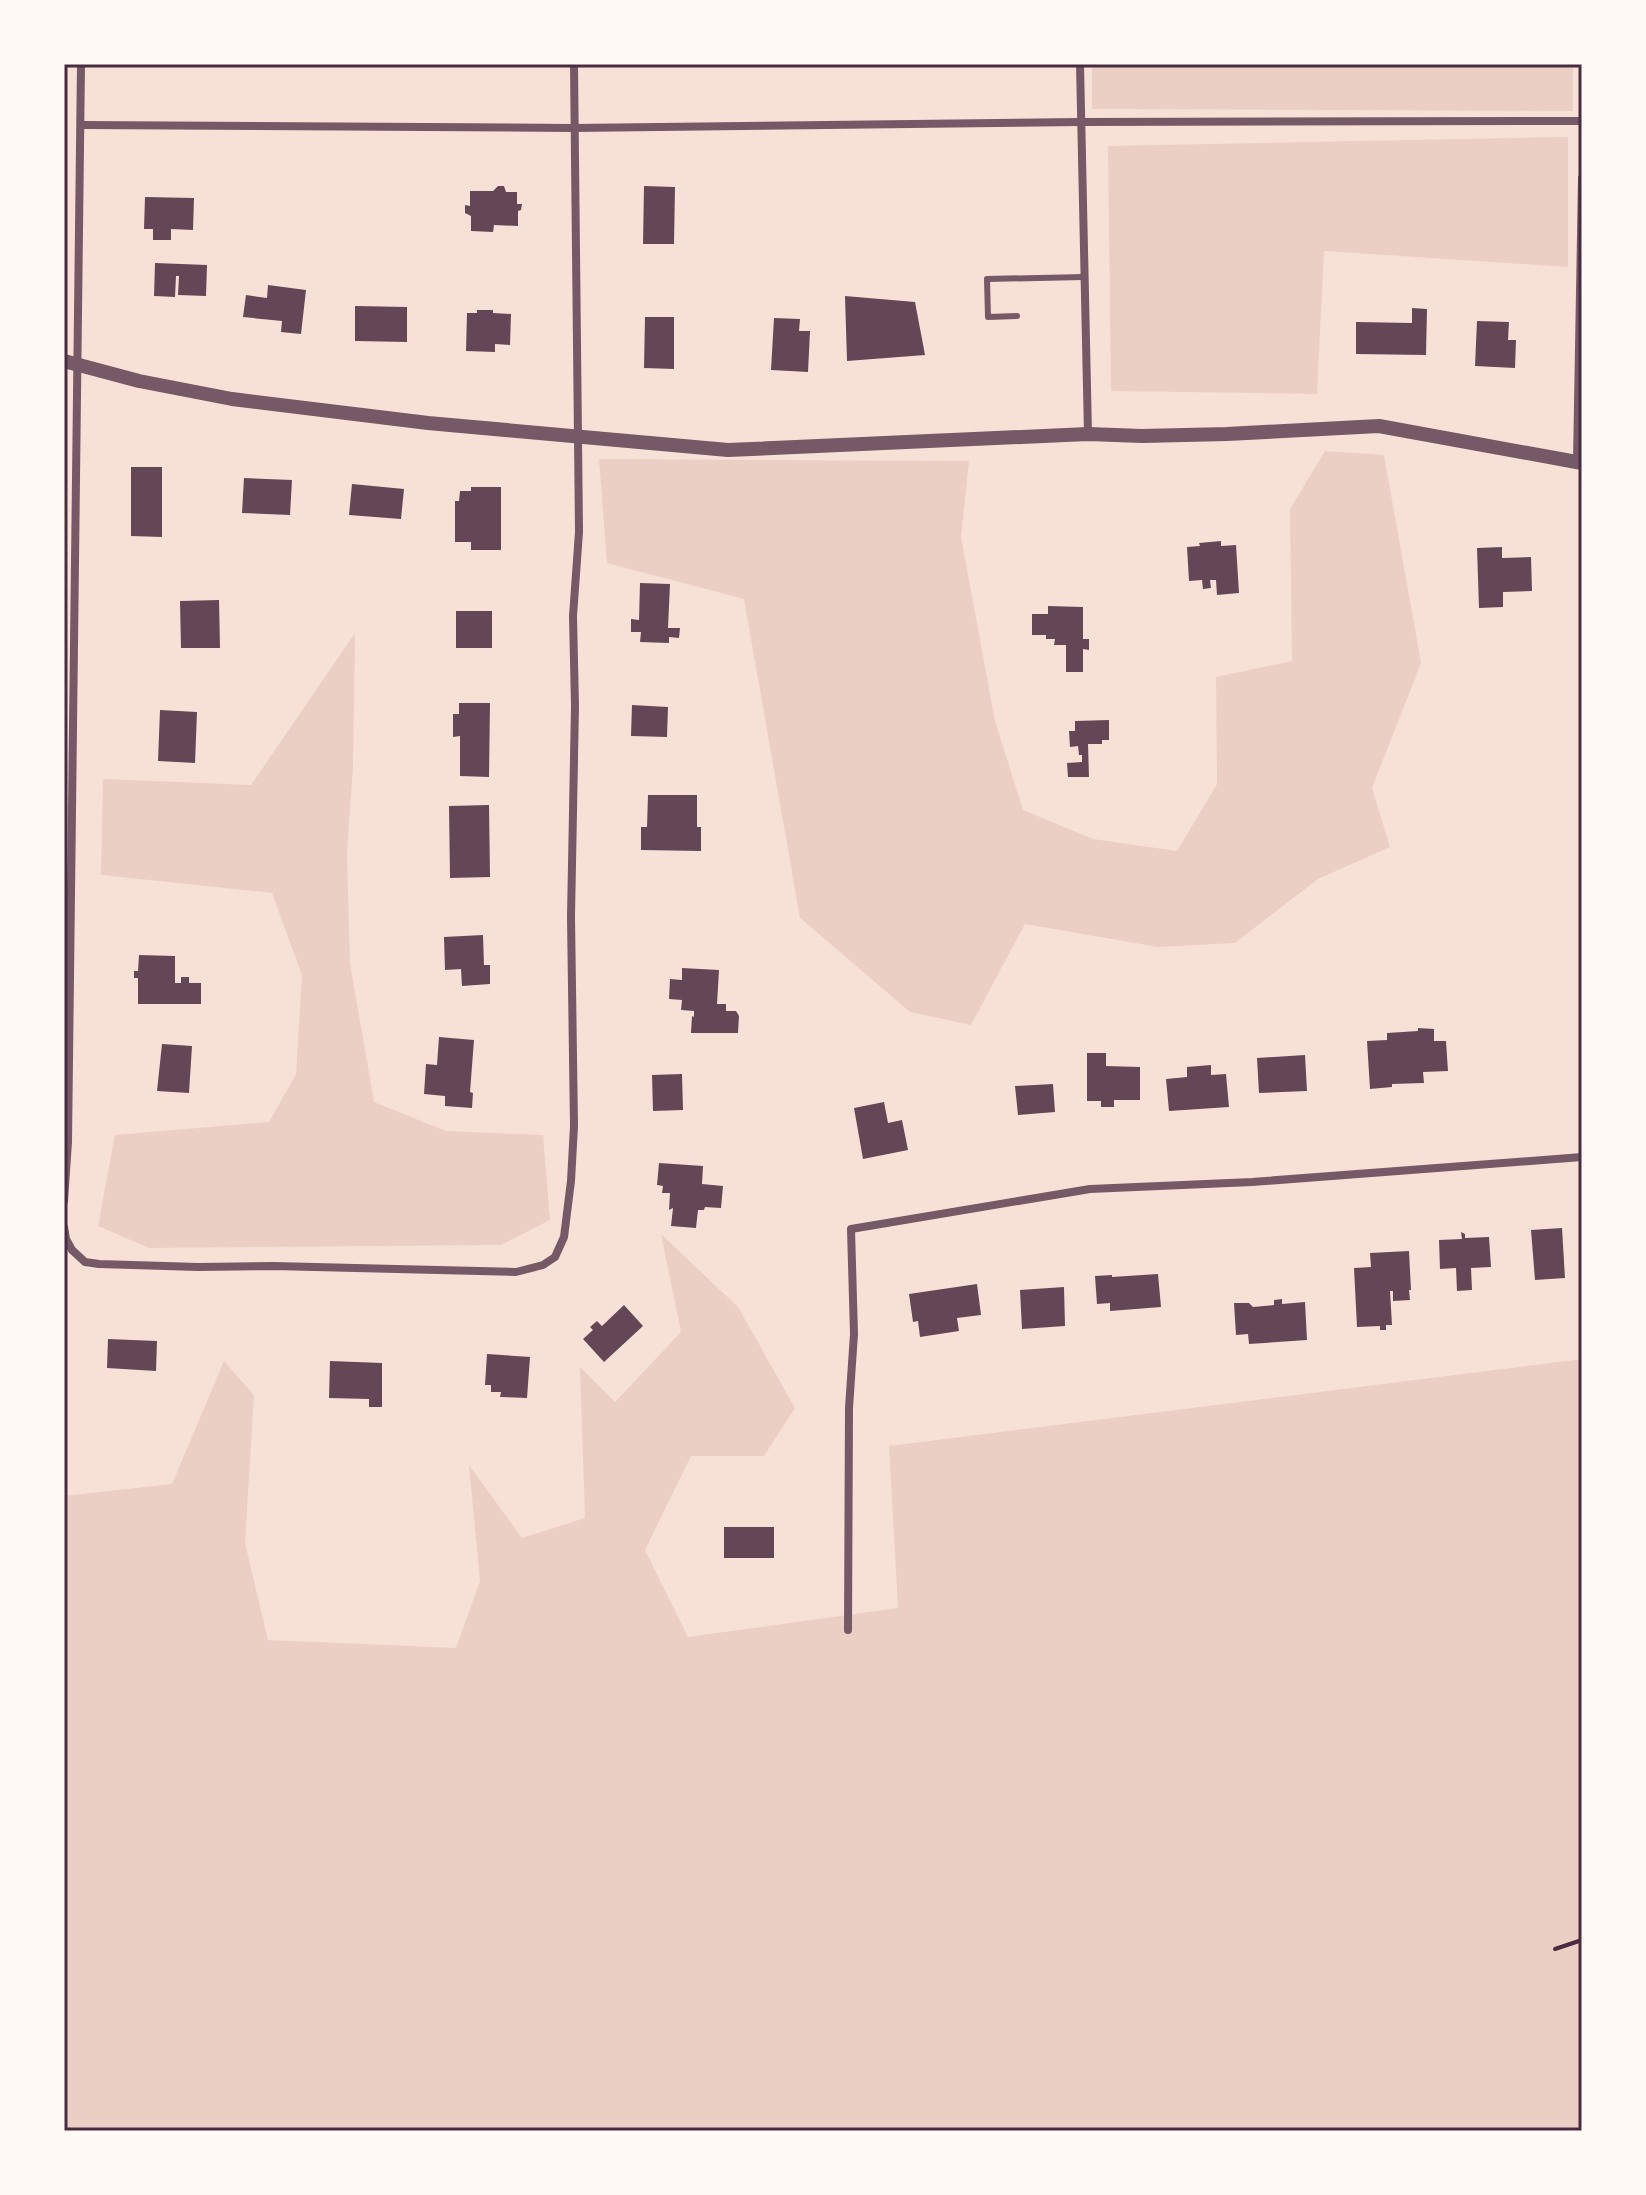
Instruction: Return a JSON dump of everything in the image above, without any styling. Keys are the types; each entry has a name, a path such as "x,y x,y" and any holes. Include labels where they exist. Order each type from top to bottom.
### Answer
{"street":[{"path":"64,1201 68,1142 71,791 71,362 82,125 81,64"},
{"path":"64,1227 72,1250 85,1262 167,1267 273,1266 516,1272 543,1265 555,1257 564,1237 574,1126 571,917 575,706 573,616 579,532 574,64"},
{"path":"1080,64 1088,434"},
{"path":"82,125 574,128 1080,122 1582,121"},
{"path":"71,362 139,381 232,399 428,423 728,450 1088,434 1142,436 1379,426 1579,463 1582,178"},
{"path":"848,1630 849,1408 854,1334 851,1229 1090,1189 1252,1182 1582,1157"}],"lane":[{"path":"1017,316 988,317 987,279 1084,277"}],"path":[{"path":"1555,1949 1582,1940"}],"shaded area":[{"path":"1092,64 1573,64 1573,111 1092,109"},
{"path":"1568,137 1568,267 1324,251 1317,394 1111,391 1108,146"},
{"path":"1325,451 1384,455 1421,663 1372,788 1390,847 1318,879 1235,943 1158,947 1025,924 971,1025 910,1012 800,918 744,599 607,563 599,459 969,461 961,537 995,721 1023,810 1093,839 1177,851 1217,784 1216,677 1292,661 1290,509"},
{"path":"355,633 353,767 347,854 350,963 374,1102 446,1131 543,1135 550,1220 501,1245 149,1248 98,1226 115,1135 269,1122 296,1074 302,975 272,893 101,875 103,779 251,785"},
{"path":"661,1234 738,1307 795,1408 764,1456 691,1456 645,1550 688,1637 898,1608 889,1446 1582,1359 1582,2131 64,2131 64,1496 172,1484 224,1361 254,1395 245,1543 268,1640 456,1648 480,1581 469,1465 522,1538 585,1518 580,1367 615,1402 681,1332"}],"building":[{"path":"498,186 504,186 506,192 517,192 517,204 522,204 518,211 518,226 494,225 493,232 471,231 471,216 465,213 465,205 470,206 470,191 493,191"},
{"path":"644,186 675,187 674,244 643,244"},
{"path":"145,197 194,198 193,230 171,229 171,240 153,240 153,229 144,229"},
{"path":"155,263 207,265 206,296 178,295 179,276 176,276 175,297 154,296"},
{"path":"268,285 306,290 301,334 281,332 282,321 243,317 246,295 267,298"},
{"path":"845,296 915,302 925,355 847,361"},
{"path":"355,306 407,307 407,342 355,341"},
{"path":"1412,308 1427,309 1426,355 1356,354 1356,322 1412,323"},
{"path":"477,310 511,314 510,345 495,344 495,352 466,351 467,313 477,313"},
{"path":"645,317 674,317 674,369 644,368"},
{"path":"774,318 800,319 799,331 810,331 808,372 771,370"},
{"path":"1477,321 1509,322 1508,340 1516,340 1515,368 1475,366"},
{"path":"131,467 162,467 162,537 131,536"},
{"path":"244,478 292,480 290,515 242,513"},
{"path":"352,484 404,489 401,519 349,515"},
{"path":"471,487 501,487 501,550 471,550 471,542 455,542 455,501 459,501 460,491 471,491"},
{"path":"1221,541 1221,546 1236,545 1239,593 1217,595 1216,580 1210,580 1211,588 1203,589 1202,580 1189,581 1187,547"},
{"path":"1502,547 1502,558 1531,557 1532,591 1503,592 1503,607 1479,608 1477,548"},
{"path":"640,583 670,584 668,628 680,628 679,638 669,637 669,643 640,642 641,632 631,632 631,619 639,620"},
{"path":"219,600 220,648 181,648 180,601"},
{"path":"1048,606 1083,607 1083,639 1089,639 1089,650 1083,649 1083,672 1066,672 1066,645 1054,645 1055,639 1046,639 1046,635 1032,635 1032,614 1048,614"},
{"path":"456,611 492,611 492,648 456,648"},
{"path":"459,703 490,703 489,777 460,776 460,736 453,737 453,714 459,714"},
{"path":"632,705 668,707 667,737 631,736"},
{"path":"160,710 197,712 195,763 158,761"},
{"path":"1109,720 1109,740 1102,740 1102,744 1088,744 1089,777 1068,777 1067,763 1082,762 1078,746 1070,747 1069,731 1075,731 1075,721"},
{"path":"648,795 697,795 701,851 641,850 641,827 647,827"},
{"path":"489,805 490,877 450,878 449,806"},
{"path":"483,935 484,965 490,965 490,984 462,986 461,969 445,970 444,937"},
{"path":"139,955 175,956 175,983 181,983 181,977 189,977 189,983 201,983 201,1004 138,1004 138,978 134,978 134,971 138,971"},
{"path":"682,968 719,970 717,1004 726,1004 726,1011 736,1011 739,1016 738,1033 691,1033 694,1011 681,1010 682,1000 669,999 670,979 682,980"},
{"path":"1418,1028 1434,1029 1434,1041 1446,1041 1448,1071 1423,1072 1424,1083 1392,1084 1392,1087 1370,1089 1367,1041 1387,1040 1387,1033 1418,1031"},
{"path":"439,1037 474,1040 470,1092 473,1093 472,1108 445,1106 445,1096 424,1094 426,1064 437,1065"},
{"path":"162,1044 192,1046 189,1093 157,1091"},
{"path":"1087,1053 1106,1053 1106,1066 1140,1067 1140,1100 1114,1100 1114,1107 1101,1107 1101,1101 1087,1101"},
{"path":"1305,1055 1307,1091 1259,1093 1257,1058"},
{"path":"1211,1065 1211,1075 1226,1074 1229,1107 1169,1111 1166,1079 1187,1077 1187,1067"},
{"path":"682,1074 683,1110 653,1111 652,1075"},
{"path":"1053,1084 1055,1112 1018,1115 1015,1086"},
{"path":"884,1102 888,1123 902,1120 908,1150 863,1159 854,1108"},
{"path":"659,1163 703,1166 702,1184 723,1186 721,1208 698,1210 696,1228 671,1226 673,1208 669,1210 670,1193 662,1193 663,1186 657,1185"},
{"path":"1562,1228 1565,1278 1535,1280 1531,1230"},
{"path":"1461,1232 1465,1238 1489,1237 1491,1267 1471,1268 1472,1290 1457,1291 1456,1268 1440,1269 1439,1240 1462,1239"},
{"path":"1409,1251 1410,1300 1393,1301 1393,1291 1390,1291 1392,1325 1386,1325 1386,1330 1380,1330 1380,1326 1357,1327 1354,1268 1371,1267 1370,1253"},
{"path":"1158,1274 1161,1307 1110,1311 1110,1303 1097,1304 1095,1276"},
{"path":"977,1284 981,1315 957,1318 959,1331 920,1337 918,1321 913,1322 909,1294"},
{"path":"1064,1287 1065,1326 1022,1329 1020,1290"},
{"path":"1282,1299 1282,1304 1305,1302 1307,1340 1249,1344 1248,1334 1236,1335 1234,1303 1249,1303 1253,1307 1274,1305 1274,1300"},
{"path":"624,1305 643,1326 604,1362 583,1339 597,1321 602,1326"},
{"path":"108,1339 157,1341 156,1371 107,1368"},
{"path":"487,1354 530,1357 527,1398 500,1397 501,1392 491,1392 491,1385 485,1385"},
{"path":"330,1361 382,1363 382,1407 369,1407 369,1399 329,1398"},
{"path":"724,1527 774,1527 774,1558 724,1558"}]}
